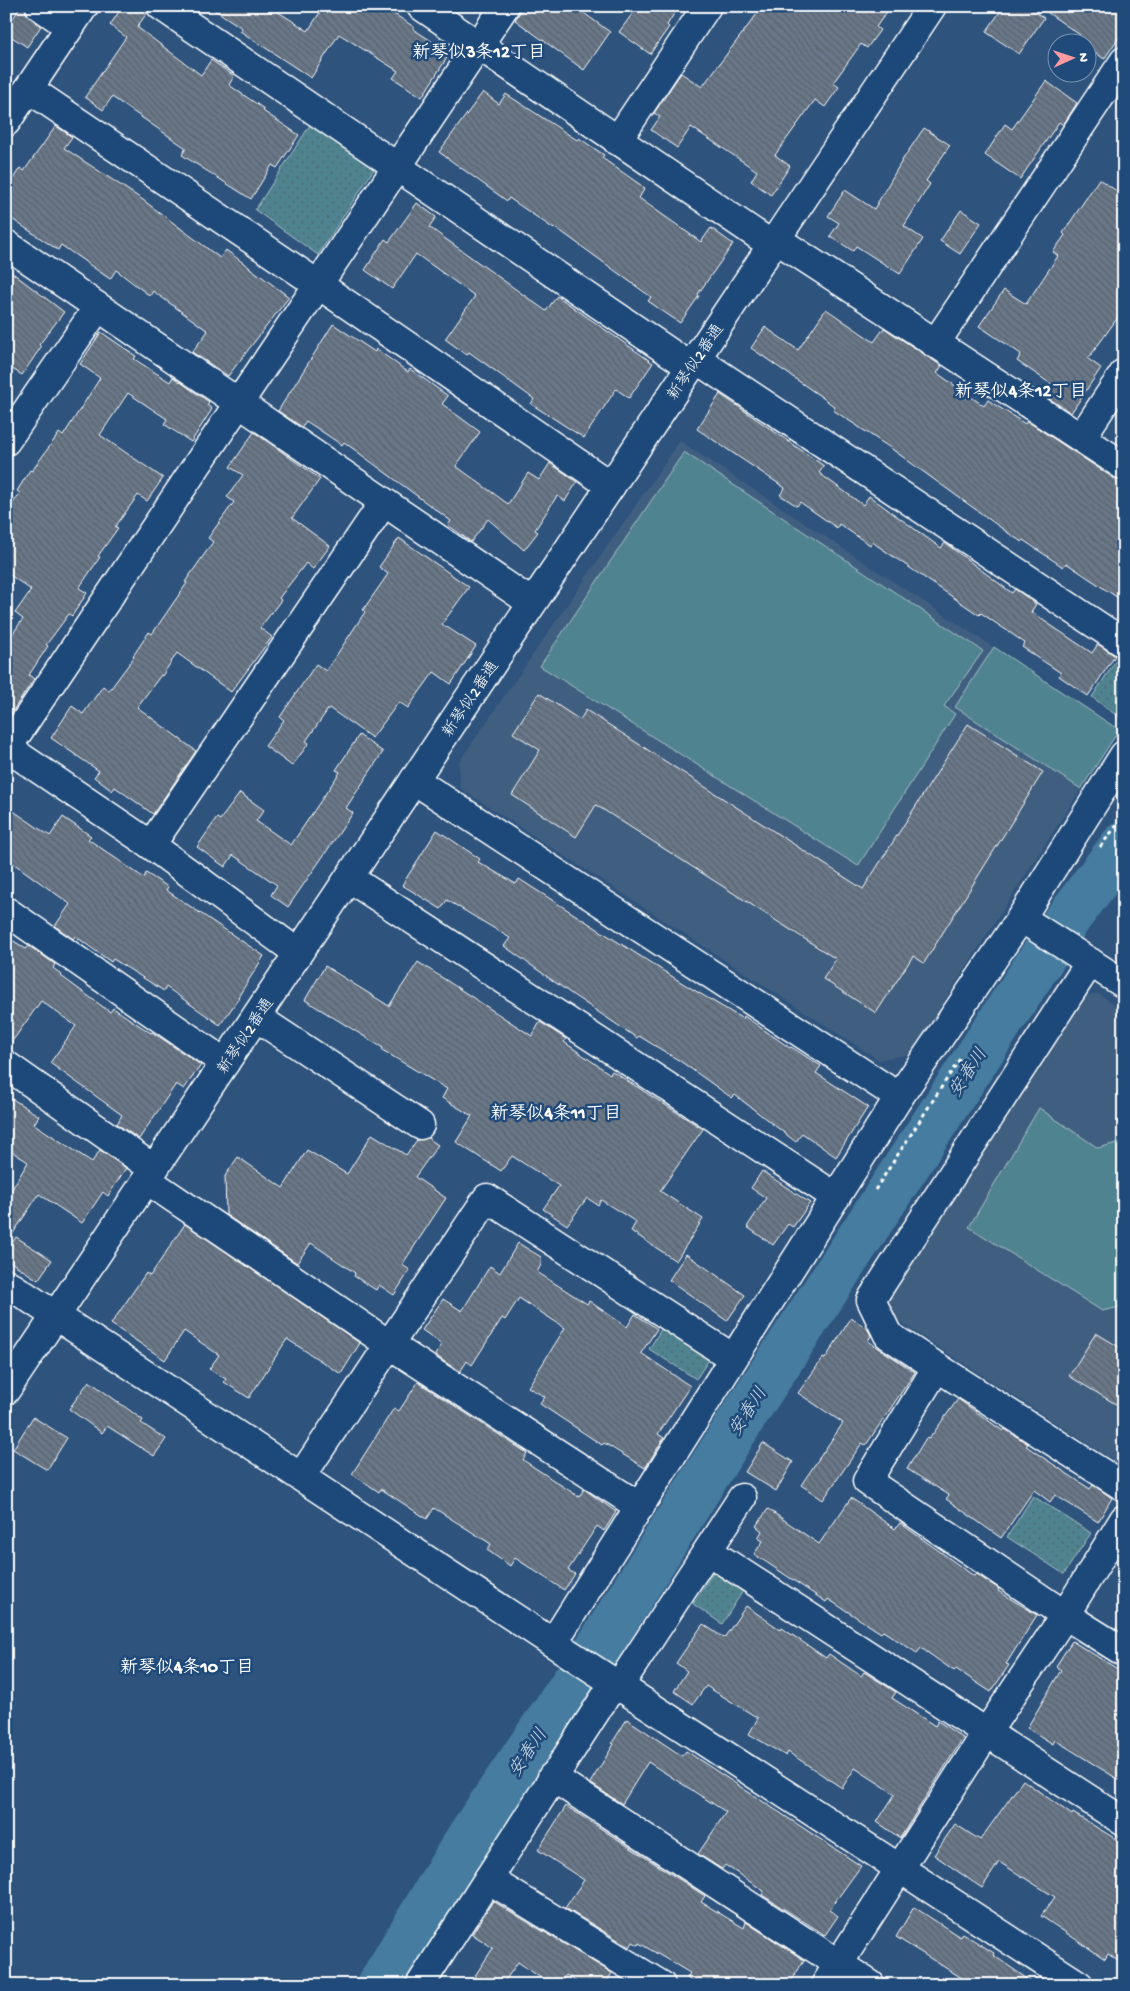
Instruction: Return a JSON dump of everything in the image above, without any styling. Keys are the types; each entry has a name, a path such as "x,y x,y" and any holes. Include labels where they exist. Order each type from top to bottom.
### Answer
{"street":[{"path":"6,122 77,17 40,6"},
{"path":"161,6 398,167 693,363 1124,643"},
{"path":"421,6 617,141 1124,466"},
{"path":"298,953 151,845 7,749 505,6"},
{"path":"617,141 707,6"},
{"name":"新琴似2番通","path":"6,1390 932,6"},
{"path":"935,344 1124,61"},
{"path":"29,89 319,285 611,486"},
{"path":"6,244 532,603"},
{"path":"6,441 98,307"},
{"path":"1080,438 1124,373"},
{"path":"151,845 384,502"},
{"path":"563,1650 640,1507 733,1358 899,1097 1031,924 1124,755"},
{"path":"414,780 899,1097"},
{"path":"349,878 836,1197"},
{"path":"6,911 225,1064"},
{"path":"1031,924 1124,984"},
{"path":"1090,962 871,1300 888,1335 1124,1487"},
{"path":"256,1017 420,1125"},
{"path":"6,1065 150,1174 390,1345 640,1507"},
{"path":"300,1478 488,1198 733,1358"},
{"path":"6,1283 300,1478 1079,1985"},
{"path":"937,1368 867,1481 1065,1615 1124,1652"},
{"path":"420,1985 607,1694 611,1681 708,1551 742,1498"},
{"path":"832,1974 987,1732 1065,1615 1124,1519"},
{"path":"708,1551 1124,1822"},
{"path":"552,1778 832,1974 871,1985"},
{"path":"488,1879 626,1975 661,1985"}],"shaded area":[{"path":"680,441 1119,730 910,1054 879,1060 460,788 459,762"},
{"path":"1099,994 1124,1011 1124,1467 889,1315 887,1293 1079,996"}],"green space":[{"path":"312,122 376,166 318,255 255,210"},
{"path":"684,452 983,651 944,706 955,714 858,866 540,666"},
{"path":"994,647 1119,730 1081,789 955,707"},
{"path":"1122,651 1124,652 1124,721 1092,697"},
{"path":"1039,1108 1098,1148 1124,1141 1124,1306 1102,1311 969,1227"},
{"path":"665,1323 713,1354 696,1379 649,1349"},
{"path":"1033,1496 1091,1533 1064,1574 1007,1537"},
{"path":"716,1567 746,1586 722,1624 693,1604"}],"building":[{"path":"21,6 25,6 26,13 41,26 27,47 6,33 6,29"},
{"path":"123,6 146,6 147,13 137,27 201,75 211,60 234,76 229,85 299,135 277,168 272,165 251,199 182,155 186,148 112,97 103,110 85,97 126,37 110,25"},
{"path":"209,6 269,6 308,31 324,6 382,6 450,53 422,97 393,78 398,71 339,34 311,78 240,31 242,28"},
{"path":"524,6 574,6 610,32 584,70 515,20"},
{"path":"638,6 679,6 667,25 669,27 650,54 619,32"},
{"path":"763,6 891,6 876,27 880,30 867,48 861,44 833,83 839,87 825,107 815,100 775,155 790,166 771,195 751,181 757,171 691,127 677,148 651,130 660,117 654,113 681,73 702,87"},
{"path":"1004,6 1027,6 1044,18 1019,54 986,32"},
{"path":"1038,6 1124,6 1124,30 1104,59 1098,54 1098,32 1076,32"},
{"path":"1046,81 1077,103 1063,125 1059,122 1020,179 985,155 1005,124 1012,129"},
{"path":"483,92 499,104 506,94 577,140 579,138 604,155 602,158 645,188 639,198 701,242 711,228 733,244 680,323 648,301 651,297 555,227 554,229 509,198 507,201 439,152"},
{"path":"56,126 72,137 64,148 143,200 220,258 226,250 289,297 228,376 192,352 208,331 153,291 150,296 116,270 110,279 61,245 58,250 6,215 6,189 20,168 24,171"},
{"path":"924,128 950,145 926,181 930,184 904,226 923,239 900,274 856,246 853,251 830,236 839,223 828,216 845,190 874,209 903,159"},
{"path":"1099,179 1124,196 1124,309 1088,359 1101,368 1071,413 1044,395 1051,384 1017,361 1021,354 979,326 1004,290 1026,304 1058,256 1053,252 1065,235 1063,233"},
{"path":"417,203 436,217 429,227 546,311 557,296 653,363 629,398 616,389 584,438 531,404 534,399 469,352 467,355 445,339 475,296 416,254 392,289 365,270 385,239 389,242"},
{"path":"961,210 981,223 960,254 940,241"},
{"path":"6,268 64,312 39,345 41,347 22,375 6,365"},
{"path":"826,309 874,342 884,328 942,366 937,373 984,406 988,400 1025,424 1027,421 1115,479 1124,482 1124,602 1066,563 1063,567 1023,540 1022,542 1011,535 889,447 833,410 835,407 751,348 765,327 798,350"},
{"path":"333,324 375,352 376,349 408,372 410,369 448,396 442,404 480,432 456,466 508,504 528,473 539,480 550,463 577,482 565,501 557,496 535,530 538,532 524,550 488,519 471,542 448,525 451,521 344,442 342,445 306,421 302,427 278,411"},
{"path":"101,332 136,356 134,359 170,382 173,377 209,402 207,405 212,409 191,442 164,424 167,419 128,393 100,435 163,478 147,501 138,495 115,527 118,528 98,556 100,557 79,588 87,593 72,616 69,614 46,645 48,646 29,675 34,679 6,721 6,643 23,619 15,613 31,590 6,572 6,513 20,493 17,491 30,470 32,471 59,433 63,436 100,378 80,364"},
{"path":"720,394 824,466 819,473 863,505 869,496 941,548 945,543 1012,593 1015,589 1036,604 1031,612 1092,653 1098,644 1115,656 1088,696 1059,676 1061,673 1022,647 1025,643 981,613 979,615 872,542 870,545 839,524 837,528 800,502 797,506 780,495 785,488 697,429"},
{"path":"254,432 320,479 292,518 330,546 313,569 306,563 279,598 281,600 260,628 272,637 231,692 177,653 162,676 137,707 196,751 153,814 115,787 112,791 94,777 99,771 51,738 72,706 83,714 103,686 109,691 134,657 149,632 152,634 187,583 185,582 213,542 208,538 234,502 227,497 243,475 230,467"},
{"path":"399,538 469,587 442,624 476,646 451,684 434,672 408,708 399,702 372,738 329,708 306,741 309,743 292,766 265,746 284,720 280,717 316,664 326,671 365,612 363,610 388,574 379,567"},
{"path":"539,693 580,720 586,710 863,889 968,724 1043,772 924,963 913,956 876,1013 823,979 836,959 596,805 576,837 512,795 540,750 513,733"},
{"path":"359,735 383,752 346,808 353,813 288,907 271,895 277,885 233,855 225,867 197,847 217,818 220,820 240,793 264,810 256,821 291,845 340,772 336,770"},
{"path":"6,806 50,836 63,817 91,836 88,839 144,878 146,873 168,887 166,890 264,956 239,998 220,1025 166,987 164,991 113,959 111,962 75,936 73,939 55,926 70,904 6,858"},
{"path":"437,830 480,859 478,862 516,884 519,879 684,984 743,1019 744,1016 790,1048 821,1066 816,1073 868,1107 836,1157 802,1133 796,1142 735,1095 732,1098 680,1061 639,1036 637,1038 504,946 510,938 447,900 441,909 402,885"},
{"path":"6,936 26,949 29,946 55,964 53,968 61,976 110,1012 113,1008 201,1065 184,1089 176,1084 139,1139 117,1124 122,1115 50,1063 76,1026 41,1001 6,1050"},
{"path":"418,962 532,1036 540,1022 566,1039 564,1042 610,1074 612,1071 703,1129 660,1191 703,1219 676,1261 631,1231 636,1222 601,1200 598,1205 587,1198 567,1225 543,1209 559,1186 512,1156 501,1171 456,1142 472,1116 442,1098 447,1089 305,1000 325,966 389,1006"},
{"path":"6,1095 39,1116 34,1124 92,1162 100,1150 126,1168 108,1196 103,1192 82,1223 39,1194 6,1244 6,1199 28,1162 6,1148"},
{"path":"372,1134 406,1155 417,1140 428,1138 438,1145 415,1177 446,1198 402,1265 410,1270 394,1295 379,1285 376,1290 354,1276 355,1273 311,1243 297,1263 226,1215 225,1176 238,1157 283,1188 307,1150 347,1174"},
{"path":"762,1171 810,1203 793,1227 788,1224 773,1245 747,1227 766,1198 751,1188"},
{"path":"185,1224 360,1343 341,1374 287,1339 249,1398 224,1382 226,1379 209,1369 219,1355 184,1331 165,1360 111,1324 146,1273 150,1276"},
{"path":"16,1237 52,1260 38,1280 6,1259 6,1252"},
{"path":"518,1243 541,1257 541,1265 537,1272 587,1304 589,1301 627,1327 635,1314 657,1329 641,1353 690,1386 658,1434 664,1438 645,1468 604,1443 602,1445 540,1404 545,1397 528,1387 565,1328 519,1298 505,1320 502,1318 472,1365 467,1361 460,1372 435,1355 442,1344 422,1330 443,1299 462,1311 490,1266 500,1273"},
{"path":"686,1254 745,1295 727,1321 669,1280"},
{"path":"851,1318 867,1328 871,1336 868,1341 915,1372 866,1445 862,1443 823,1500 801,1485 843,1423 798,1393 823,1358 825,1359"},
{"path":"1096,1333 1124,1350 1124,1409 1069,1376"},
{"path":"89,1381 143,1420 141,1423 166,1439 154,1456 107,1426 102,1433 69,1409"},
{"path":"418,1382 527,1453 523,1460 579,1497 584,1489 616,1512 604,1531 597,1526 568,1570 575,1574 564,1590 515,1558 510,1566 487,1550 491,1544 434,1508 427,1519 381,1489 379,1492 352,1474 394,1408 399,1411"},
{"path":"958,1399 1003,1431 1005,1429 1028,1444 1026,1446 1090,1489 1093,1485 1112,1498 1098,1522 1055,1495 1050,1502 1034,1490 1001,1538 946,1499 949,1495 907,1469 926,1438 929,1439"},
{"path":"33,1417 67,1438 47,1470 13,1449"},
{"path":"763,1443 793,1462 776,1491 745,1472"},
{"path":"851,1498 895,1529 900,1523 974,1576 976,1574 999,1589 998,1591 1037,1615 1006,1664 1009,1665 991,1692 956,1669 954,1671 921,1648 917,1653 883,1631 881,1633 828,1599 826,1602 754,1554 763,1541 758,1538 762,1531 756,1526 768,1509 819,1544"},
{"path":"746,1606 826,1658 829,1654 861,1676 864,1672 896,1692 892,1698 935,1726 938,1721 963,1738 900,1838 877,1822 895,1794 855,1768 842,1788 788,1752 786,1756 749,1734 758,1718 706,1686 693,1704 674,1691 687,1671 676,1663 703,1624 724,1638"},
{"path":"1072,1641 1124,1673 1124,1783 1055,1740 1053,1744 1027,1728 1061,1670 1056,1666"},
{"path":"627,1719 682,1756 686,1751 861,1866 829,1910 838,1916 825,1935 762,1895 764,1891 725,1865 722,1869 698,1854 726,1812 648,1762 622,1804 590,1783"},
{"path":"1023,1780 1072,1815 1073,1813 1124,1844 1124,1965 1108,1954 1105,1959 1041,1916 1055,1897 999,1862 982,1888 934,1855 955,1824 980,1840"},
{"path":"566,1806 705,1896 701,1902 744,1928 746,1922 804,1960 789,1985 698,1985 687,1978 690,1973 639,1943 638,1945 633,1942 630,1947 565,1908 584,1880 538,1850"},
{"path":"493,1901 612,1973 605,1985 581,1985 566,1975 559,1985 551,1985 518,1962 502,1985 469,1985 493,1948 472,1934"},
{"path":"914,1907 960,1937 962,1933 994,1953 993,1955 1036,1985 973,1985 896,1937"}],"waterway":[{"name":"安春川","path":"380,1985 470,1836 602,1642 747,1411 1066,921 1124,844"}],"district":[{"name":"新琴似3条12丁目","path":"479,51"},
{"name":"新琴似4条12丁目","path":"1021,390"},
{"name":"新琴似4条11丁目","path":"556,1112"},
{"name":"新琴似4条10丁目","path":"187,1666"}]}
